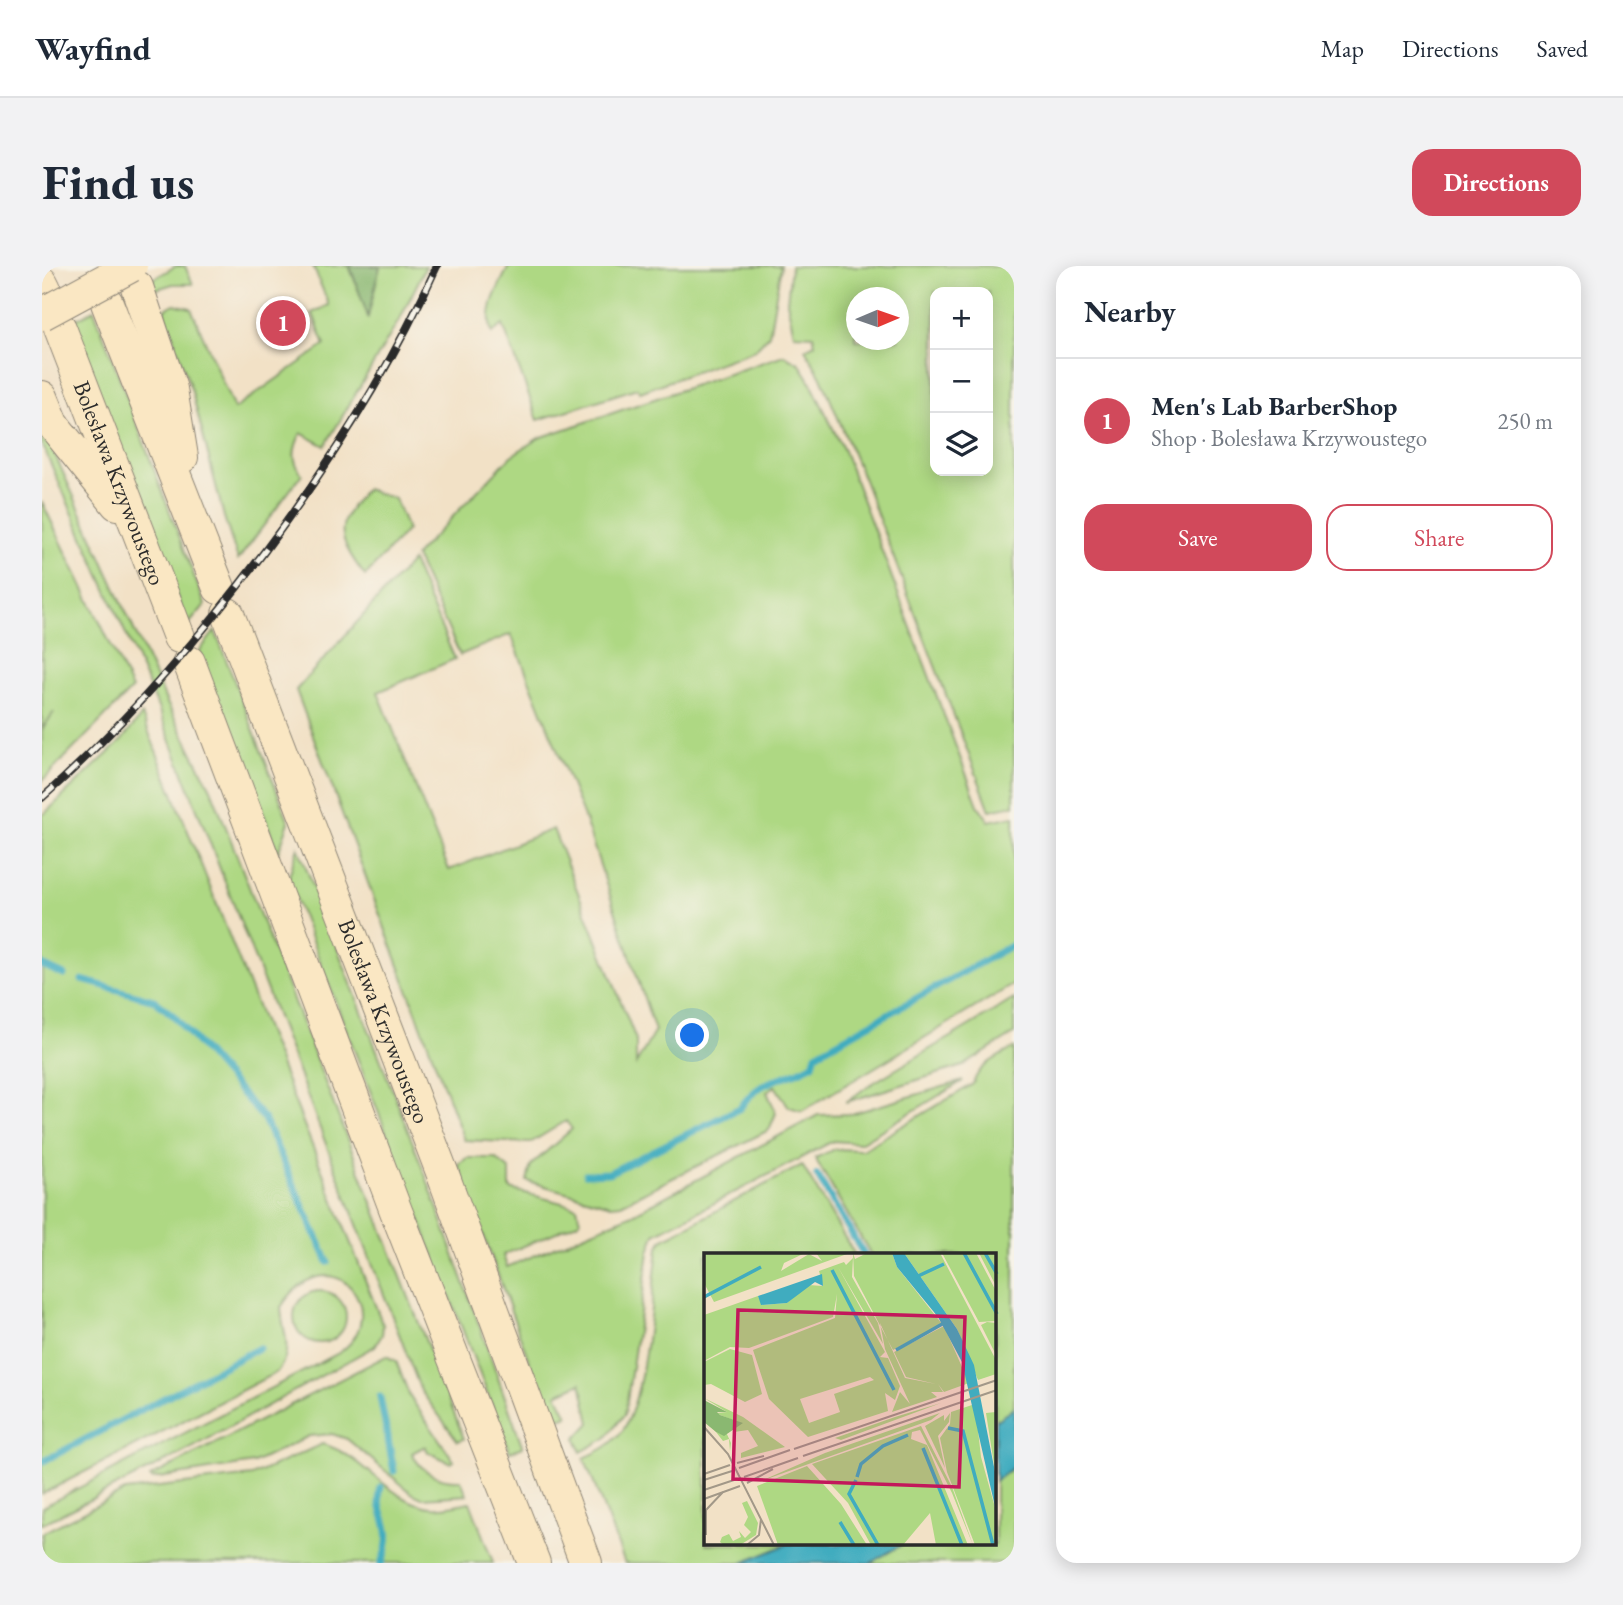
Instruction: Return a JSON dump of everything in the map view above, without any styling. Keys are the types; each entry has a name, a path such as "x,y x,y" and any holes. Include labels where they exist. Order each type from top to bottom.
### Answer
{"main road":[{"path":"47,304 134,277 171,389 190,510"},
{"name":"Bolesława Krzywoustego","path":"107,303 190,510 442,1172 534,1429 586,1563"},
{"name":"Bolesława Krzywoustego","path":"47,304 184,649 396,1211 534,1563"},
{"path":"42,397 54,426 135,527"}],"green space":[{"path":"176,266 185,266 193,284 173,284 154,290 150,281"},
{"path":"313,266 349,266 368,315 380,266 426,266 402,315 325,446 301,433 294,454 302,474 238,560 224,517 192,392 164,310 174,304 191,308 234,409 325,345 312,313 329,305"},
{"path":"349,266 380,266 368,317 351,269"},
{"path":"509,266 781,266 769,335 755,350 640,392 637,388 538,420 503,325 492,333 490,324 491,307"},
{"path":"791,266 1014,266 1014,805 990,810 864,480 821,377 805,349 815,344 813,335 794,334 787,302"},
{"path":"94,310 205,605 188,625 69,323"},
{"path":"784,355 799,363 808,377 844,451 978,805 989,821 1014,816 1014,984 802,1111 789,1107 775,1086 767,1092 776,1113 769,1130 621,1204 611,1205 527,1181 531,1165 572,1129 566,1121 530,1143 464,1140 296,690 412,561 455,659 378,692 449,870 553,829 636,1040 636,1064 655,1031 585,820 511,634 460,655 415,556 511,456 539,438"},
{"path":"42,426 168,705 211,789 464,1439 458,1441 421,1391 155,700 42,444"},
{"path":"366,489 395,499 407,530 365,576 344,541 343,532 348,513"},
{"path":"42,502 132,689 42,781 42,730 54,712 42,728"},
{"path":"215,631 289,822 278,853 243,757 198,653"},
{"path":"142,715 383,1325 382,1335 375,1346 188,1450 42,1524 42,1507 337,1354 354,1338 361,1320 359,1302 351,1287 337,1278 320,1277 301,1285 281,1307 286,1348 277,1372 42,1494 42,816 122,740"},
{"path":"298,847 428,1182 522,1445 510,1452 288,879"},
{"path":"1014,999 1014,1034 963,1066 846,1102 868,1086"},
{"path":"1014,1048 1014,1408 996,1420 996,1253 870,1253 815,1158 835,1149 862,1150 973,1084 979,1072 995,1058"},
{"path":"963,1081 860,1143 833,1141 655,1234 649,1252 625,1414 606,1438 581,1452 576,1438 590,1423 581,1383 557,1394 568,1416 551,1422 458,1164 467,1158 495,1158 510,1170 510,1189 577,1207 580,1220 577,1223 503,1255 507,1267 633,1214 818,1115 851,1114"},
{"path":"802,1165 854,1253 704,1253 704,1546 783,1546 742,1563 625,1563 584,1458 615,1440 631,1415 642,1370 658,1249 662,1240"},
{"path":"320,1291 339,1298 346,1317 339,1336 320,1343 301,1336 294,1317 301,1298"},
{"path":"386,1356 396,1361 410,1397 454,1461 451,1463 428,1452 425,1446 412,1453 416,1460 432,1474 461,1480 467,1495 422,1498 413,1494 347,1439 332,1434 309,1436 254,1463 152,1479 150,1477"},
{"path":"322,1444 351,1458 401,1496 415,1503 445,1507 470,1502 493,1563 42,1563 42,1533 125,1491 252,1476"},
{"path":"1014,1466 1014,1563 870,1563 900,1546 996,1546 996,1480"}],"water":[{"path":"1014,1408 1014,1466 996,1480 996,1420"},
{"path":"783,1546 900,1546 870,1563 742,1563"}],"waterway":[{"path":"586,1174 609,1173 740,1108 765,1084 813,1064 816,1054 1014,944"},
{"path":"42,965 64,975"},
{"path":"82,980 154,1000 174,1016 264,1119 328,1262"},
{"path":"817,1175 863,1253"},
{"path":"42,1462 259,1348"},
{"path":"380,1397 394,1471"},
{"path":"381,1487 380,1504 387,1529 386,1550 381,1563"}],"railway":[{"path":"42,798 99,744 156,684 265,551 362,408 437,266"}],"place":[{"name":"Men's Lab BarberShop","path":"283,323"}]}
